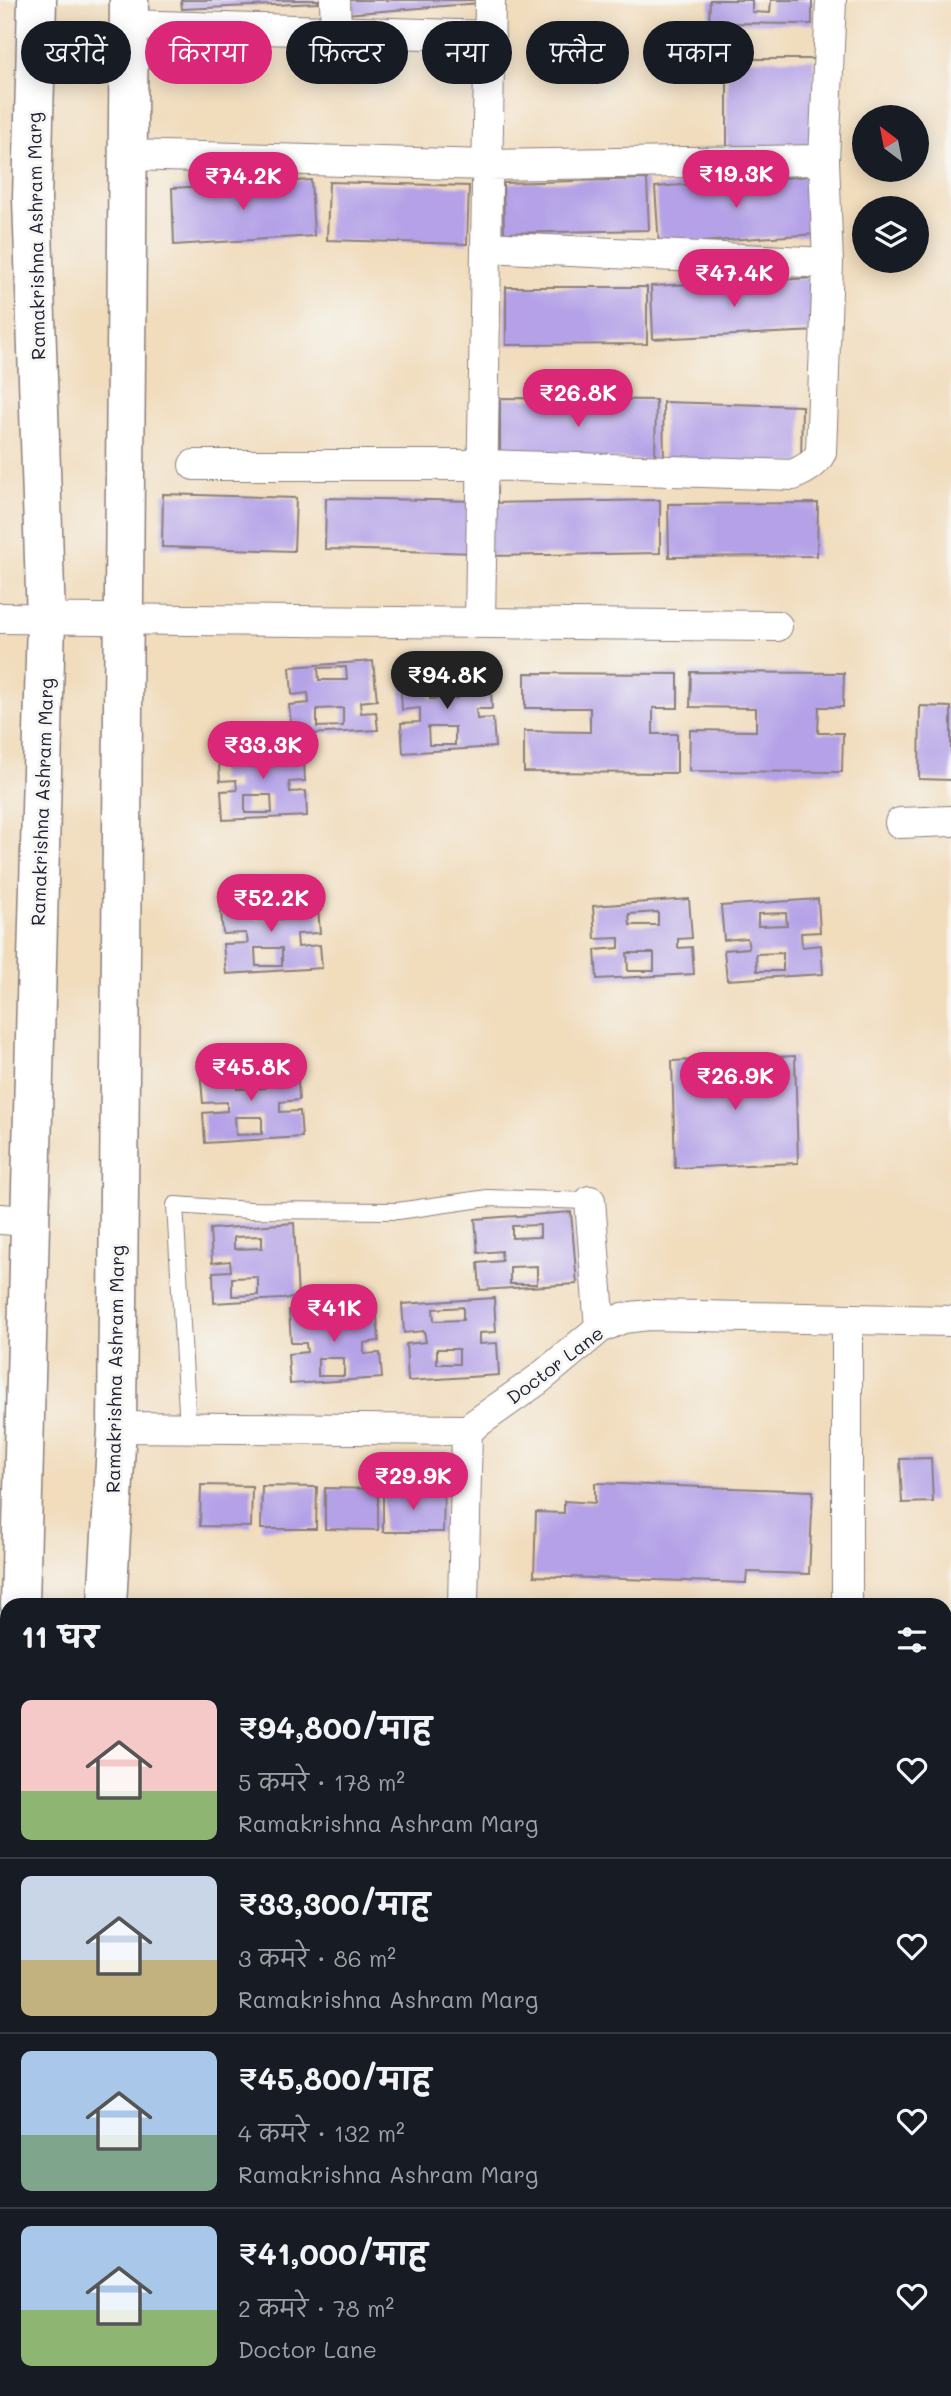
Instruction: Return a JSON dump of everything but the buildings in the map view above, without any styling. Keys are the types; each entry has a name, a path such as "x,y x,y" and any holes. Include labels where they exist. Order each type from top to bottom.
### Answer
{"street":[{"name":"Ramakrishna Ashram Marg","path":"13,1598 15,1220 46,620 32,198 37,0"},
{"path":"335,0 336,21"},
{"path":"490,0 490,21"},
{"path":"194,464 483,465 793,475 817,461 821,453 828,263 824,160 831,0"},
{"name":"Ramakrishna Ashram Marg","path":"107,1598 117,1427 128,12"},
{"path":"128,12 286,27"},
{"path":"480,623 489,84"},
{"path":"127,155 488,165 824,160"},
{"path":"486,247 828,263"},
{"path":"0,618 777,626"},
{"path":"900,823 951,821"},
{"path":"590,1201 600,1328"},
{"name":"Doctor Lane","path":"467,1430 538,1379 600,1328 623,1318 649,1315 951,1321"},
{"path":"847,1319 847,1598"},
{"path":"117,1427 467,1430 463,1598"}],"lane":[{"path":"188,1428 175,1205 249,1210 398,1211 488,1198 590,1201"}]}
